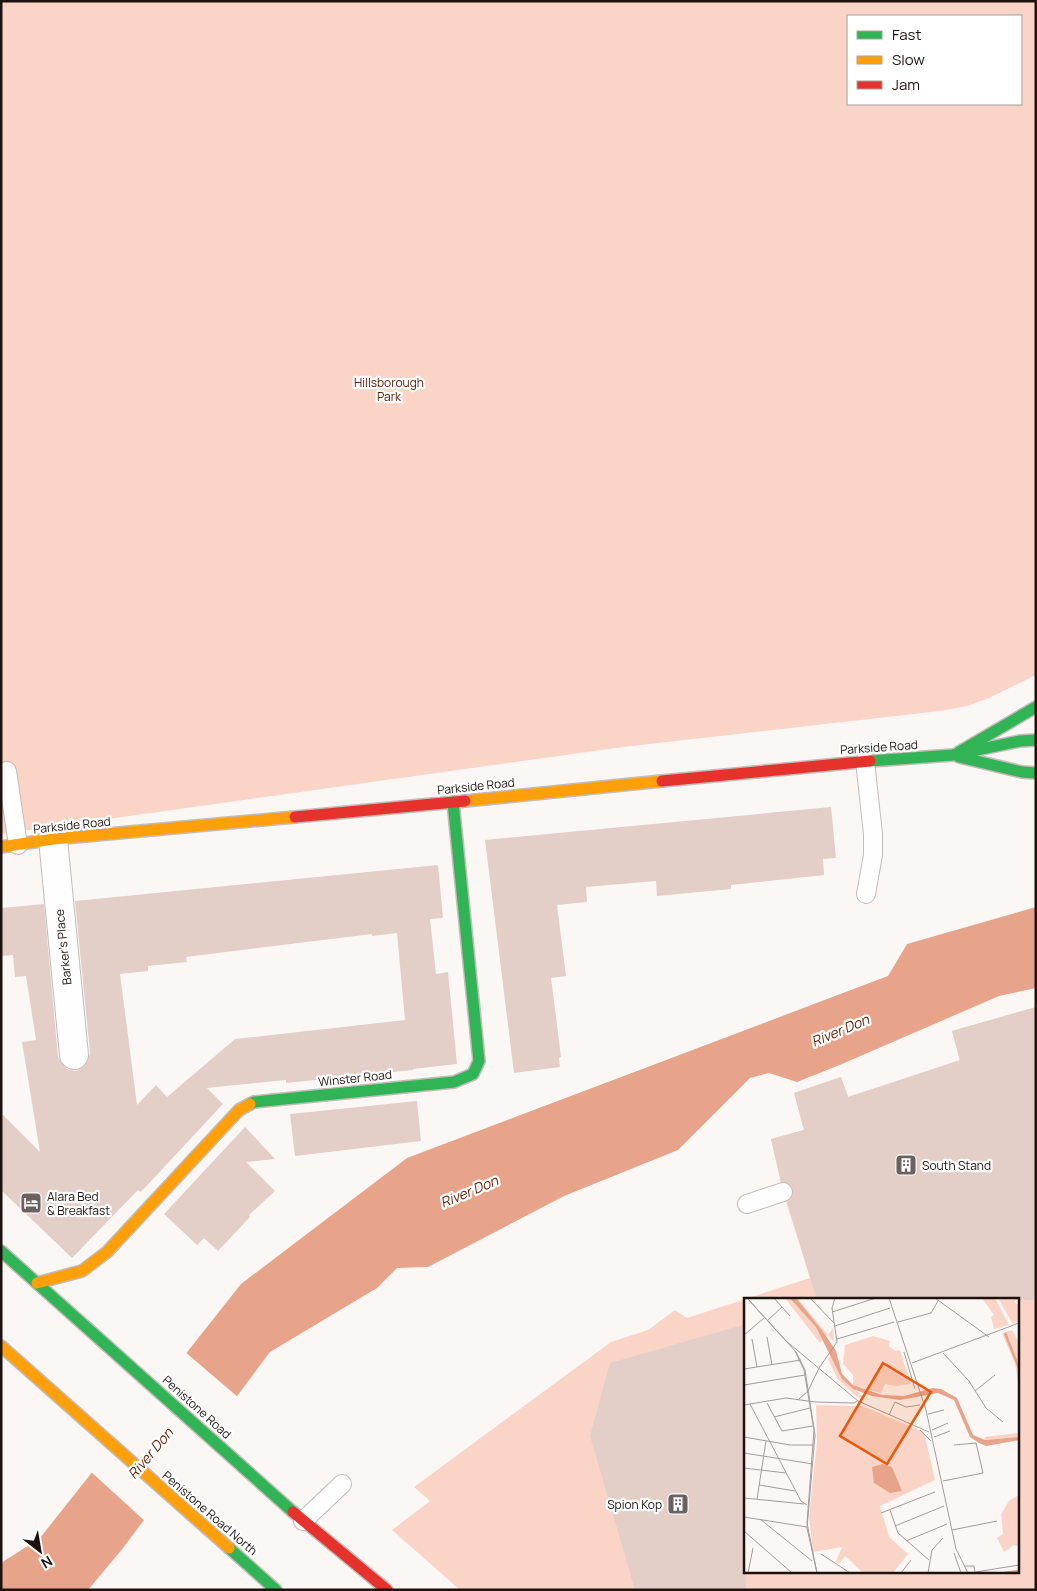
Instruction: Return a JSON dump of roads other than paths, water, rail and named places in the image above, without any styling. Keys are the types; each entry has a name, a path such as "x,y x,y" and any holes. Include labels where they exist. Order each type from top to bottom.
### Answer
{"main road":[{"name":"Parkside Road","path":"953,755 1036,707"},
{"name":"Parkside Road","path":"10,846 53,839 866,761 953,755 1020,741 1036,740"},
{"name":"Parkside Road","path":"953,755 1022,772 1036,773"},
{"name":"Winster Road","path":"37,1283 82,1271 107,1252 239,1110 254,1102 454,1082 473,1074 479,1061 453,802"},
{"name":"Penistone Road","path":"1,1251 303,1521 387,1590"},
{"name":"Penistone Road North","path":"1,1346 276,1590"}],"street":[{"name":"Barker's Place","path":"53,839 74,1055"}],"lane":[{"path":"866,761 873,855 866,894"},
{"path":"7,771 10,846"},
{"path":"747,1204 783,1192"},
{"path":"303,1521 342,1484"}],"water":[{"name":"River Don","path":"1036,907 1036,988 999,996 797,1082 769,1073 750,1078 678,1150 564,1196 428,1267 397,1268 377,1288 270,1352 123,1548 88,1590 1,1590 1,1563 40,1538 241,1284 407,1158 888,976 907,944"}],"place":[{"name":"South Stand","path":"906,1165"},
{"name":"Alara Bed & Breakfast","path":"31,1203"},
{"name":"Spion Kop","path":"678,1504"}],"park label":[{"name":"Hillsborough Park","path":"389,389"}]}
